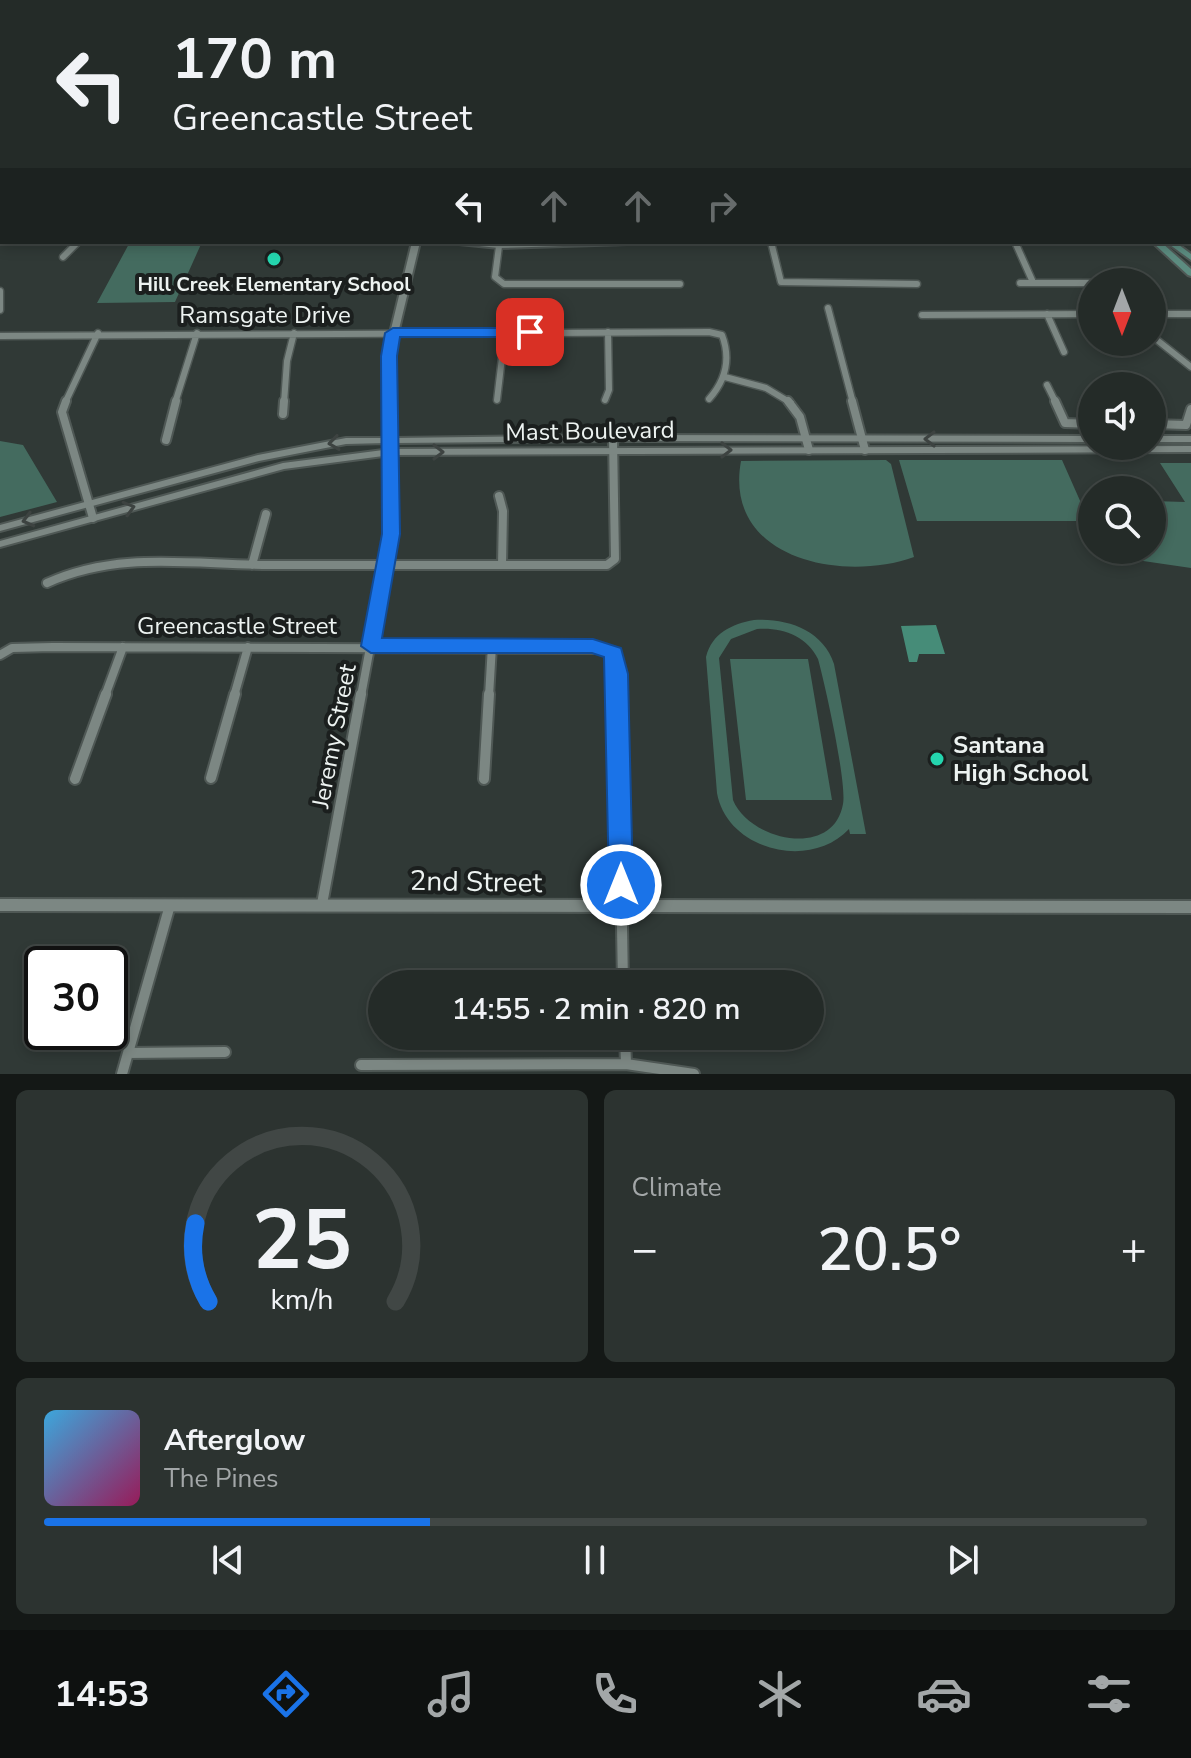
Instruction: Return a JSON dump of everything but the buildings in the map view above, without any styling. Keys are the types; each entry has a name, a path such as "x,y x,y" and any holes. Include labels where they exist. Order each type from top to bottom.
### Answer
{"main road":[{"path":"1158,244 1191,273"},
{"path":"1173,244 1191,258"}],"street":[{"path":"63,257 70,254 77,244"},
{"name":"Jeremy Street","path":"322,904 391,534 389,356 415,244"},
{"path":"479,244 563,244"},
{"path":"772,244 781,282 917,284"},
{"path":"1016,244 1032,280"},
{"path":"499,246 495,277 504,284 680,284"},
{"path":"1020,283 1032,280 1078,282"},
{"path":"0,291 0,310"},
{"path":"828,308 865,450"},
{"path":"1047,314 1064,352"},
{"path":"922,315 1078,314"},
{"path":"1166,314 1191,314"},
{"path":"497,400 505,332"},
{"name":"Ramsgate Drive","path":"0,336 505,332 722,335 728,354 725,377"},
{"path":"605,400 609,390 608,332"},
{"path":"93,518 62,412 70,388 98,333"},
{"path":"166,440 183,371 197,333"},
{"path":"283,414 287,361 294,333"},
{"path":"1166,347 1191,367"},
{"path":"709,399 725,377 761,386 788,401 797,410 809,450"},
{"path":"1047,385 1073,439"},
{"path":"1166,424 1186,425 1191,409"},
{"path":"1065,423 1078,423"},
{"name":"Mast Boulevard","path":"0,528 295,449 391,438 1078,439"},
{"path":"47,583 77,569 155,559 252,565 596,566 612,562 616,544 613,438"},
{"path":"1166,439 1191,439"},
{"name":"Mast Boulevard","path":"0,544 283,466 391,452 1191,449"},
{"path":"499,496 503,511 502,565"},
{"path":"252,565 266,514"},
{"name":"Greencastle Street","path":"2,654 23,647 371,646 593,646 614,653 618,674 621,908"},
{"path":"484,779 492,646"},
{"path":"75,779 123,647"},
{"path":"211,778 248,647"},
{"name":"2nd Street","path":"0,905 1190,910"},
{"path":"122,1074 170,905"},
{"path":"621,908 623,970"},
{"path":"626,1050 626,1064"},
{"path":"128,1053 225,1052"},
{"path":"361,1065 626,1064 694,1074"}],"shaded area":[{"path":"129,244 201,244 175,302 97,303"},
{"path":"0,441 23,445 57,502 0,517"},
{"path":"886,460 891,464 914,557 885,564 854,567 823,564 794,556 769,541 750,521 740,494 741,461"},
{"path":"899,460 1062,460 1078,496 1078,521 917,521"},
{"path":"1160,463 1191,463 1191,568 1164,564 1166,501 1185,502"},
{"path":"766,620 791,624 813,635 829,652 834,664 866,834 850,834 849,829 833,842 813,849 793,851 772,848 753,841 736,829 724,813 717,793 706,657 718,636 746,622","holes":["757,629 793,635 813,651 818,659 835,733 843,804 836,822 824,833 808,838 772,834 742,814 733,800 719,658 731,639"]},
{"path":"936,625 945,654 919,654 917,662 909,662 901,626"},
{"path":"730,659 808,659 832,800 746,800"}],"place":[{"name":"Hill Creek Elementary School","path":"274,259"},
{"name":"Santana High School","path":"937,759"}],"route":[{"path":"530,332 393,333 389,356 391,534 371,646 593,646 614,653 618,674 621,885"}]}
